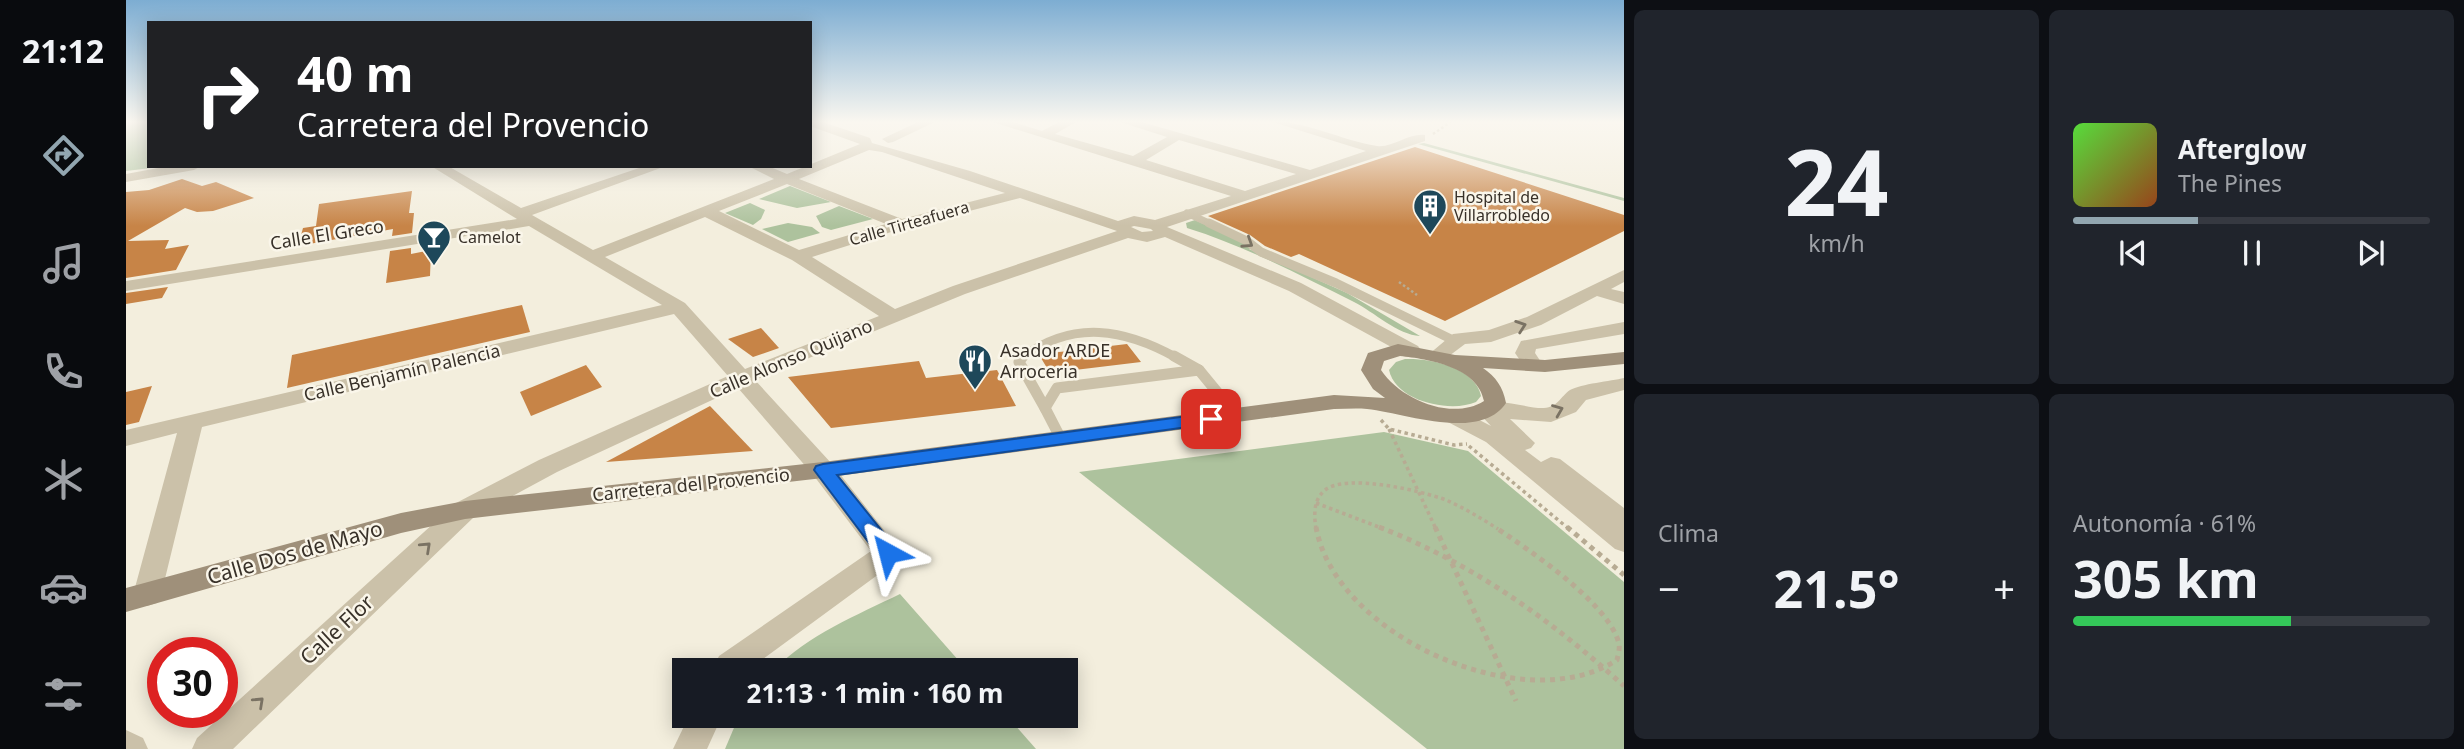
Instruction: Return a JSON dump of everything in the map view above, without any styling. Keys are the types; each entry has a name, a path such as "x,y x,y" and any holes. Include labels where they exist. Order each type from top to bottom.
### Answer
{"street":[{"path":"812,168 843,156"},
{"path":"918,156 1128,227 1157,231 1295,287 1411,350"},
{"path":"920,156 1128,227"},
{"path":"1120,156 1243,195"},
{"path":"1135,160 1142,156"},
{"path":"1248,156 1309,174"},
{"path":"1157,231 1187,213 1365,156"},
{"path":"127,178 183,168"},
{"path":"441,168 678,307 823,470 888,553 741,658"},
{"path":"615,168 631,175"},
{"name":"Calle El Greco","path":"126,286 527,218 653,168"},
{"path":"760,168 901,224"},
{"path":"593,256 811,168"},
{"name":"Calle Tirteafuera","path":"798,256 901,224 1021,193"},
{"path":"706,211 798,256 893,316"},
{"name":"Calle Alonso Quijano","path":"465,510 548,466 740,379 959,290 1128,227"},
{"path":"1157,231 1311,306 1358,336 1370,347 1372,364 1380,386 1393,397 1445,414 1494,437 1624,542"},
{"path":"1447,352 1534,321 1624,275"},
{"path":"1595,290 1624,298"},
{"name":"Calle Benjamín Palencia","path":"126,438 678,307"},
{"path":"1539,366 1525,353 1528,345 1624,328"},
{"path":"1334,402 1351,394 1372,364 1386,352 1447,352 1539,366 1624,358"},
{"path":"1447,352 1483,378 1492,405 1510,433 1624,522"},
{"path":"1445,414 1479,415 1492,405 1507,384 1539,366"},
{"path":"1492,405 1525,415 1551,415 1568,408 1577,395 1624,384"},
{"name":"Carretera del Provencio","path":"465,510 823,470 1334,402 1366,402 1445,414"},
{"path":"132,599 191,424"},
{"name":"Calle Dos de Mayo","path":"132,599 401,523 465,510"},
{"name":"Calle Flor","path":"209,749 465,510"},
{"path":"690,749 700,728"},
{"path":"126,746 131,749"}],"lane":[{"path":"1187,213 1247,241 1261,252 1336,283 1447,352"},
{"path":"1061,439 1019,362 1023,356 1084,332 1121,334 1140,340 1199,370 1236,415"},
{"path":"1045,408 1057,388 1199,370"}],"path":[{"path":"1399,282 1418,295"},
{"path":"1389,429 1516,701"},
{"path":"1362,483 1418,492 1447,501 1496,527 1576,589 1613,628 1620,645 1617,660 1605,668 1542,682 1505,678 1456,662 1422,646 1360,606 1340,584 1315,533 1316,503 1324,491 1340,485 1362,483"},
{"path":"1316,503 1449,558 1494,585 1578,644 1624,686"}],"green space":[{"path":"126,156 147,156 147,168 151,168 126,171"},
{"path":"1461,156 1471,156 1624,198 1624,201"},
{"path":"790,186 831,202 797,208 759,199"},
{"path":"750,203 765,210 761,219 753,225 725,213"},
{"path":"839,206 873,219 831,230 822,227 816,216"},
{"path":"1195,220 1254,247 1249,249 1347,293 1420,336 1403,332 1354,302 1272,262 1187,228 1186,223"},
{"path":"788,223 812,227 820,233 788,242 762,229"},
{"path":"1405,359 1427,360 1461,371 1477,386 1481,396 1476,402 1453,406 1413,397 1394,381 1389,370 1396,362"},
{"path":"1384,432 1468,451 1624,582 1624,749 1427,749 1079,472"},
{"path":"900,594 956,658 787,658 817,636"},
{"path":"734,728 1018,728 1036,749 725,749"}],"building":[{"name":"Hospital de Villarrobledo","path":"1388,156 1443,156 1624,215 1624,231 1445,321 1299,254 1291,257 1265,246 1250,235 1208,216"},
{"path":"182,179 202,186 216,182 254,198 213,211 197,212 185,208 128,241 169,240 165,249 189,245 176,270 126,278 126,192 149,190"},
{"path":"412,191 409,213 414,213 412,233 392,236 393,229 298,246 303,228 316,226 319,204"},
{"path":"411,248 411,254 431,250 430,276 386,283 390,251"},
{"path":"168,287 162,298 126,304 126,293"},
{"path":"522,305 530,332 287,388 292,355"},
{"path":"761,328 779,348 753,357 728,339"},
{"path":"1127,344 1141,362 1050,373 1041,358 1053,357 1051,353"},
{"path":"919,361 926,378 997,370 1016,406 831,428 788,377"},
{"path":"586,365 602,387 531,416 520,392"},
{"path":"152,386 139,422 126,425 126,392"},
{"path":"710,406 753,451 606,462"}],"place":[{"name":"Hospital de Villarrobledo","path":"1430,236"},
{"name":"Camelot","path":"434,267"},
{"name":"Asador ARDE Arroceria","path":"975,391"}],"route":[{"path":"888,553 823,470 1211,419"}]}
